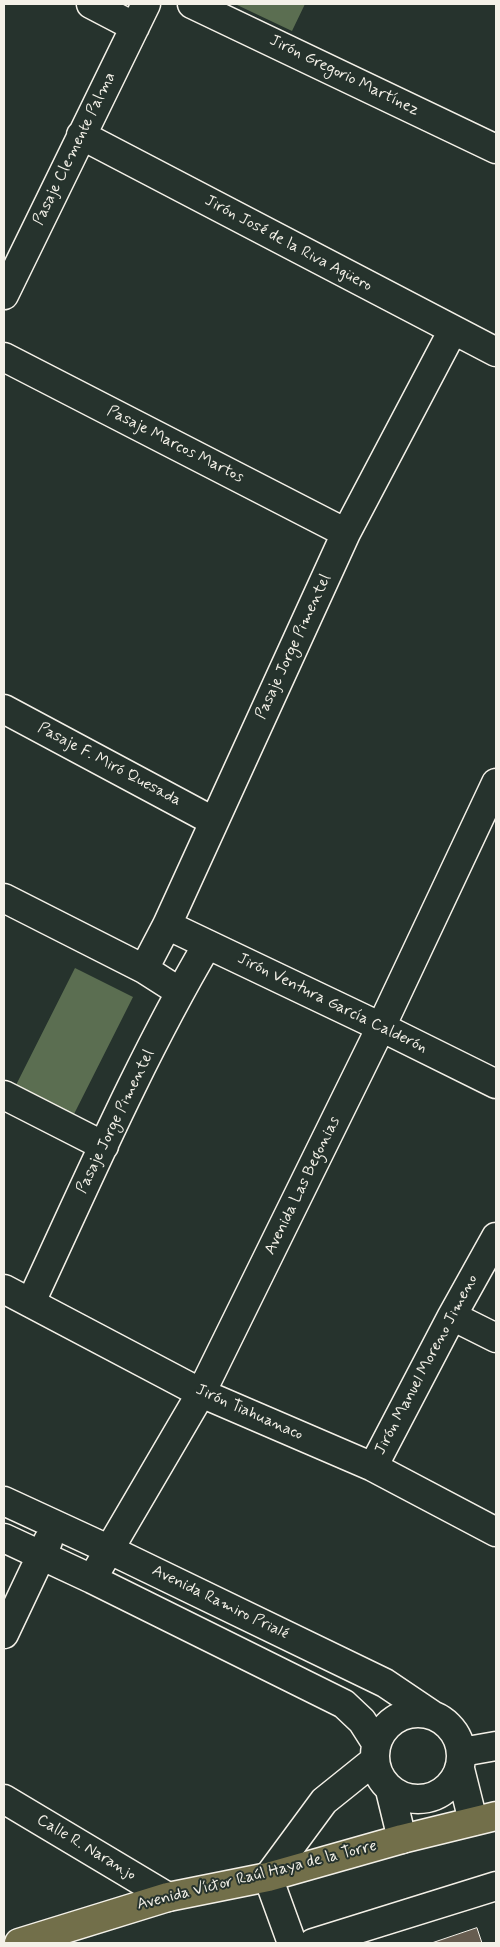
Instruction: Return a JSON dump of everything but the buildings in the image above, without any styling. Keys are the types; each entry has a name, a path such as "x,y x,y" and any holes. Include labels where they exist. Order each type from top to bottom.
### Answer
{"main road":[{"name":"Avenida Víctor Raúl Haya de la Torre","path":"19,1943 168,1897 268,1877 402,1839 485,1819"}],"street":[{"path":"91,4 140,15"},
{"name":"Jirón Gregorio Martínez","path":"192,4 496,149"},
{"name":"Pasaje Clemente Palma","path":"4,295 140,15"},
{"name":"Jirón José de la Riva Agüero","path":"81,135 496,352"},
{"name":"Pasaje Jorge Pimentel","path":"144,969 167,925 346,533 452,330"},
{"name":"Pasaje Marcos Martos","path":"4,356 346,533"},
{"name":"Pasaje F. Miró Quesada","path":"4,709 213,821"},
{"name":"Avenida Las Begonias","path":"92,1579 201,1393 382,1026 496,783"},
{"path":"4,898 144,969 180,992"},
{"name":"Jirón Ventura García Calderón","path":"167,925 382,1026 496,1084"},
{"name":"Pasaje Jorge Pimentel","path":"31,1302 104,1146 180,992 207,945"},
{"path":"4,1095 104,1146"},
{"name":"Jirón Manuel Moreno Jimeno","path":"373,1467 452,1316 496,1237"},
{"name":"Jirón Tiahuanaco","path":"4,1288 201,1393 373,1467 496,1532"},
{"path":"452,1316 496,1338"},
{"name":"Avenida Ramiro Prialé","path":"4,1501 108,1549 385,1683 431,1714"},
{"path":"4,1634 56,1526"},
{"path":"4,1538 92,1579 344,1704 362,1721 376,1752 380,1777 390,1790 402,1839"},
{"path":"292,1943 268,1877 324,1801 376,1752 384,1729 397,1718 414,1713 431,1714 446,1722 457,1736 461,1760 485,1819"},
{"path":"390,1790 406,1798 422,1800 439,1795 452,1784 461,1760 496,1746"},
{"name":"Calle R. Naranjo","path":"4,1799 168,1897"},
{"path":"313,1943 496,1886"}],"green space":[{"path":"235,4 305,4 292,31"},
{"path":"75,968 133,997 72,1118 14,1089"}]}
